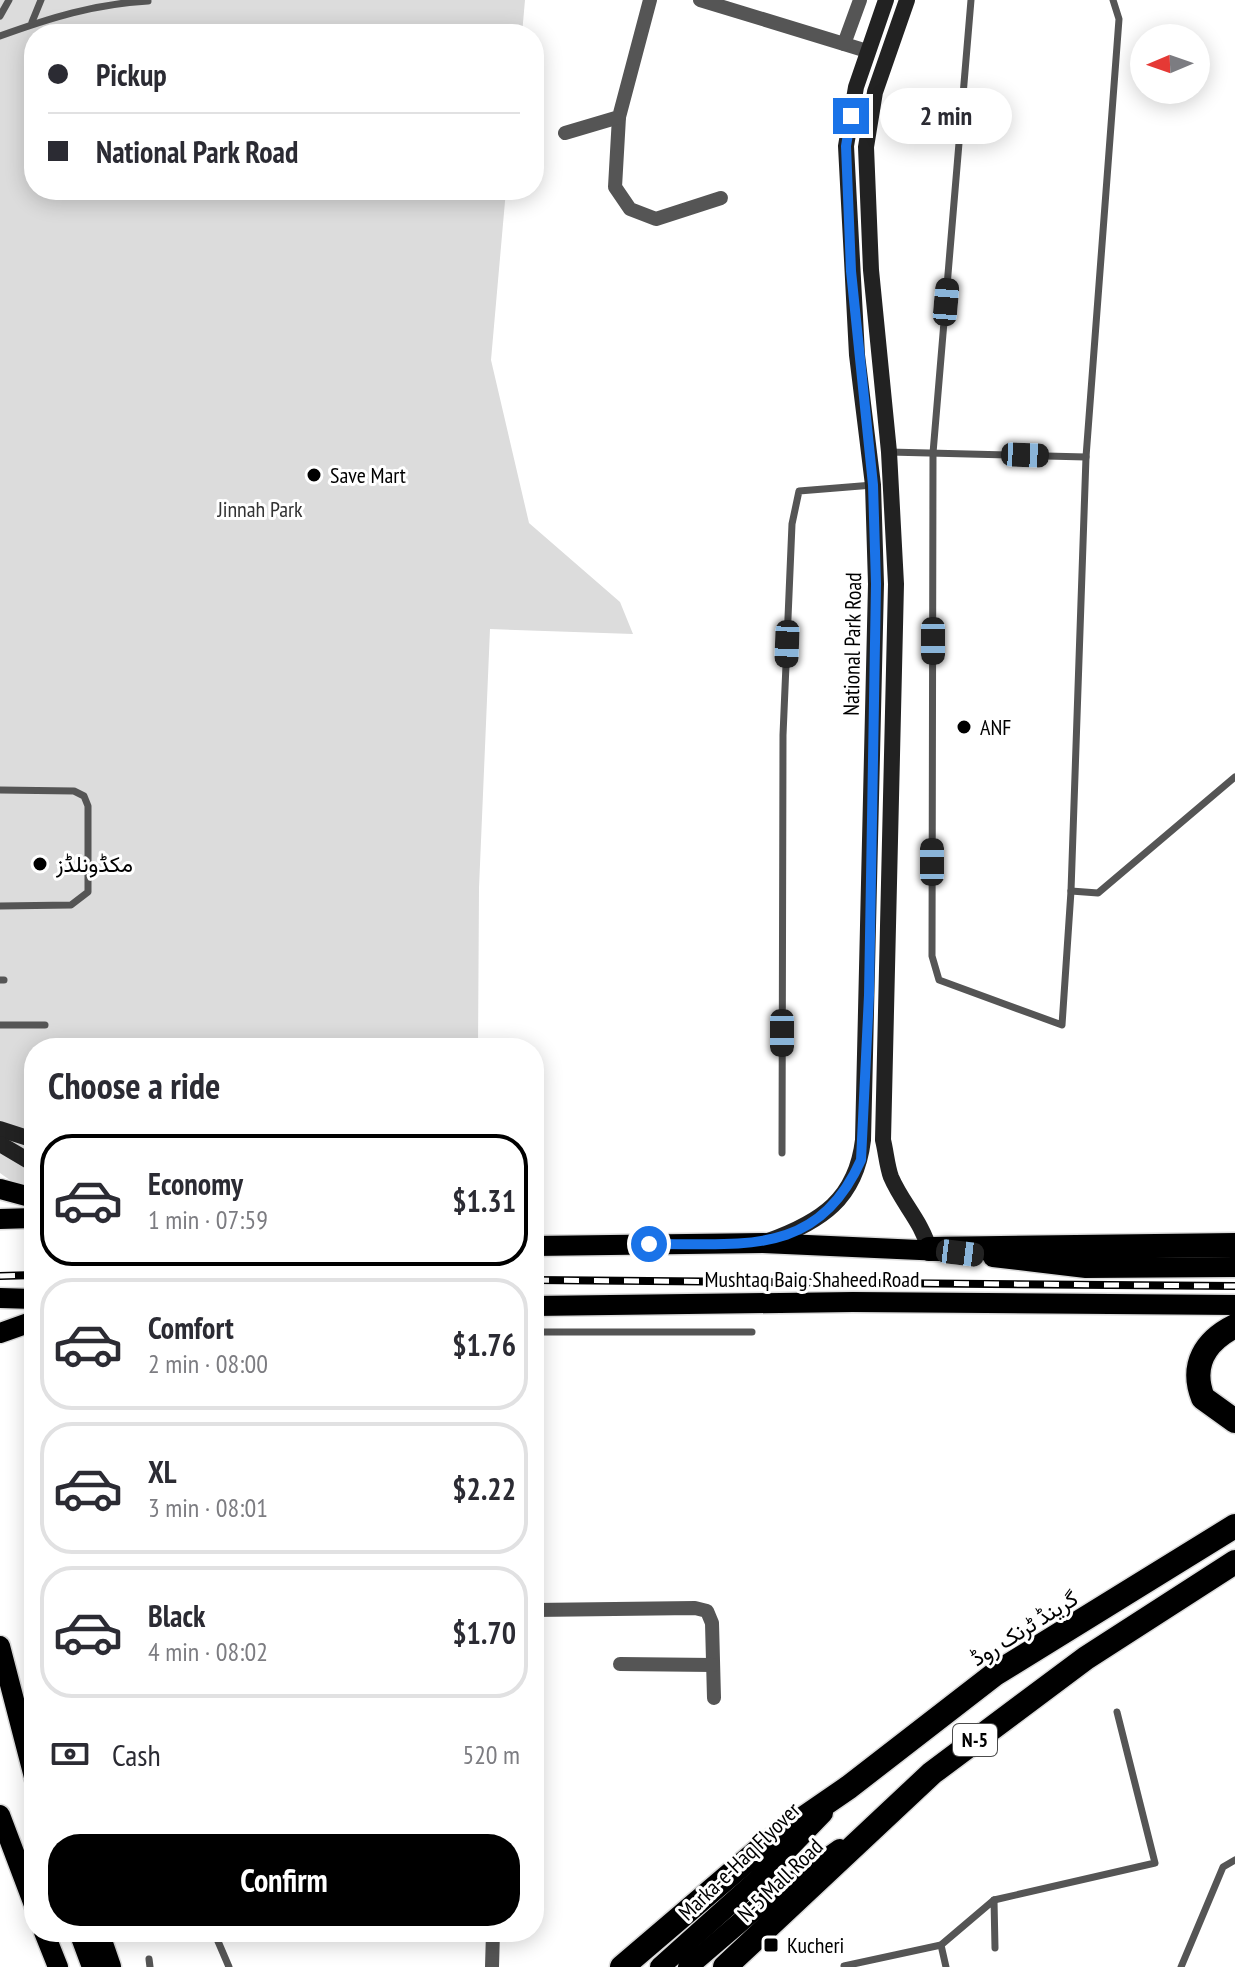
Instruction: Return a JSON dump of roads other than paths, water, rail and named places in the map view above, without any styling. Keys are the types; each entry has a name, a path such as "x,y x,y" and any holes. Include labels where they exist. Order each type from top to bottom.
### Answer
{"highway":[{"path":"929,1249 1235,1245"},
{"path":"1235,1326 1209,1343 1197,1368 1203,1398 1235,1421"},
{"name":"گرینڈ ٹرنک روڈ","path":"622,1967 766,1844 849,1787 995,1674 1235,1526"},
{"name":"N-5","path":"870,1829 932,1773 1086,1658 1235,1562"},
{"name":"N-5 Mall Road","path":"725,1967 776,1923 870,1829"},
{"path":"100,1942 109,1967"}],"main road":[{"path":"0,1189 24,1195"},
{"path":"0,1219 24,1218"},
{"path":"544,1246 763,1243 929,1249 1086,1268 1235,1267"},
{"path":"0,1298 24,1299"},
{"name":"Mushtaq Baig Shaheed Road","path":"544,1306 853,1302 1235,1305"},
{"path":"0,1333 24,1325"},
{"path":"0,1646 24,1738"},
{"name":"Marka-e-Haq Flyover","path":"660,1967 767,1871 849,1787"},
{"path":"0,1815 24,1879"},
{"name":"Marka-e-Haq Flyover","path":"688,1967 759,1906 870,1829"},
{"path":"48,1942 58,1967"},
{"path":"83,1942 92,1967"}],"street":[{"path":"650,0 619,117 615,187 630,209 656,219 721,198"},
{"path":"700,0 867,51"},
{"path":"844,44 860,0"},
{"name":"National Park Road","path":"763,1243 808,1227 828,1212 851,1184 861,1160 869,995 876,584 873,485 857,355 846,146 856,87 886,0"},
{"name":"National Park Road","path":"907,0 875,92 866,147 877,354 889,452 896,584 883,1140 890,1175 910,1212 923,1227 929,1249"},
{"path":"565,133 619,117"},
{"path":"0,1129 24,1137"},
{"path":"0,1144 24,1160"},
{"path":"544,1610 695,1608 707,1611 712,1623 714,1698"},
{"path":"620,1664 713,1665"},
{"path":"492,1967 493,1942"}],"lane":[{"path":"0,16 9,0"},
{"path":"32,22 41,0"},
{"path":"971,0 933,453 932,956 939,980 1062,1025 1071,891 1086,457 1119,19 1113,0"},
{"path":"27,24 106,2 148,1"},
{"path":"0,36 24,26"},
{"path":"889,452 1086,457"},
{"path":"782,1153 783,735 792,524 799,491 873,485"},
{"path":"1071,891 1098,893 1235,777"},
{"path":"0,790 74,791 84,796 88,834 88,892 82,898 71,905 0,906"},
{"path":"0,1025 45,1025"},
{"path":"544,1332 752,1332"},
{"path":"844,1966 870,1964 941,1945 994,1900 1155,1863 1117,1712"},
{"path":"1181,1967 1223,1867 1235,1860"},
{"path":"994,1900 995,1948"},
{"path":"218,1942 229,1967"},
{"path":"941,1945 946,1967"}],"railway":[{"path":"0,1276 24,1275"},
{"path":"544,1280 1235,1286"}],"place":[{"name":"Save Mart","path":"314,475"},
{"name":"ANF","path":"964,727"},
{"name":"مکڈونلڈز","path":"40,864"},
{"name":"Kucheri","path":"771,1945"}],"park label":[{"name":"Jinnah Park","path":"260,509"}]}
